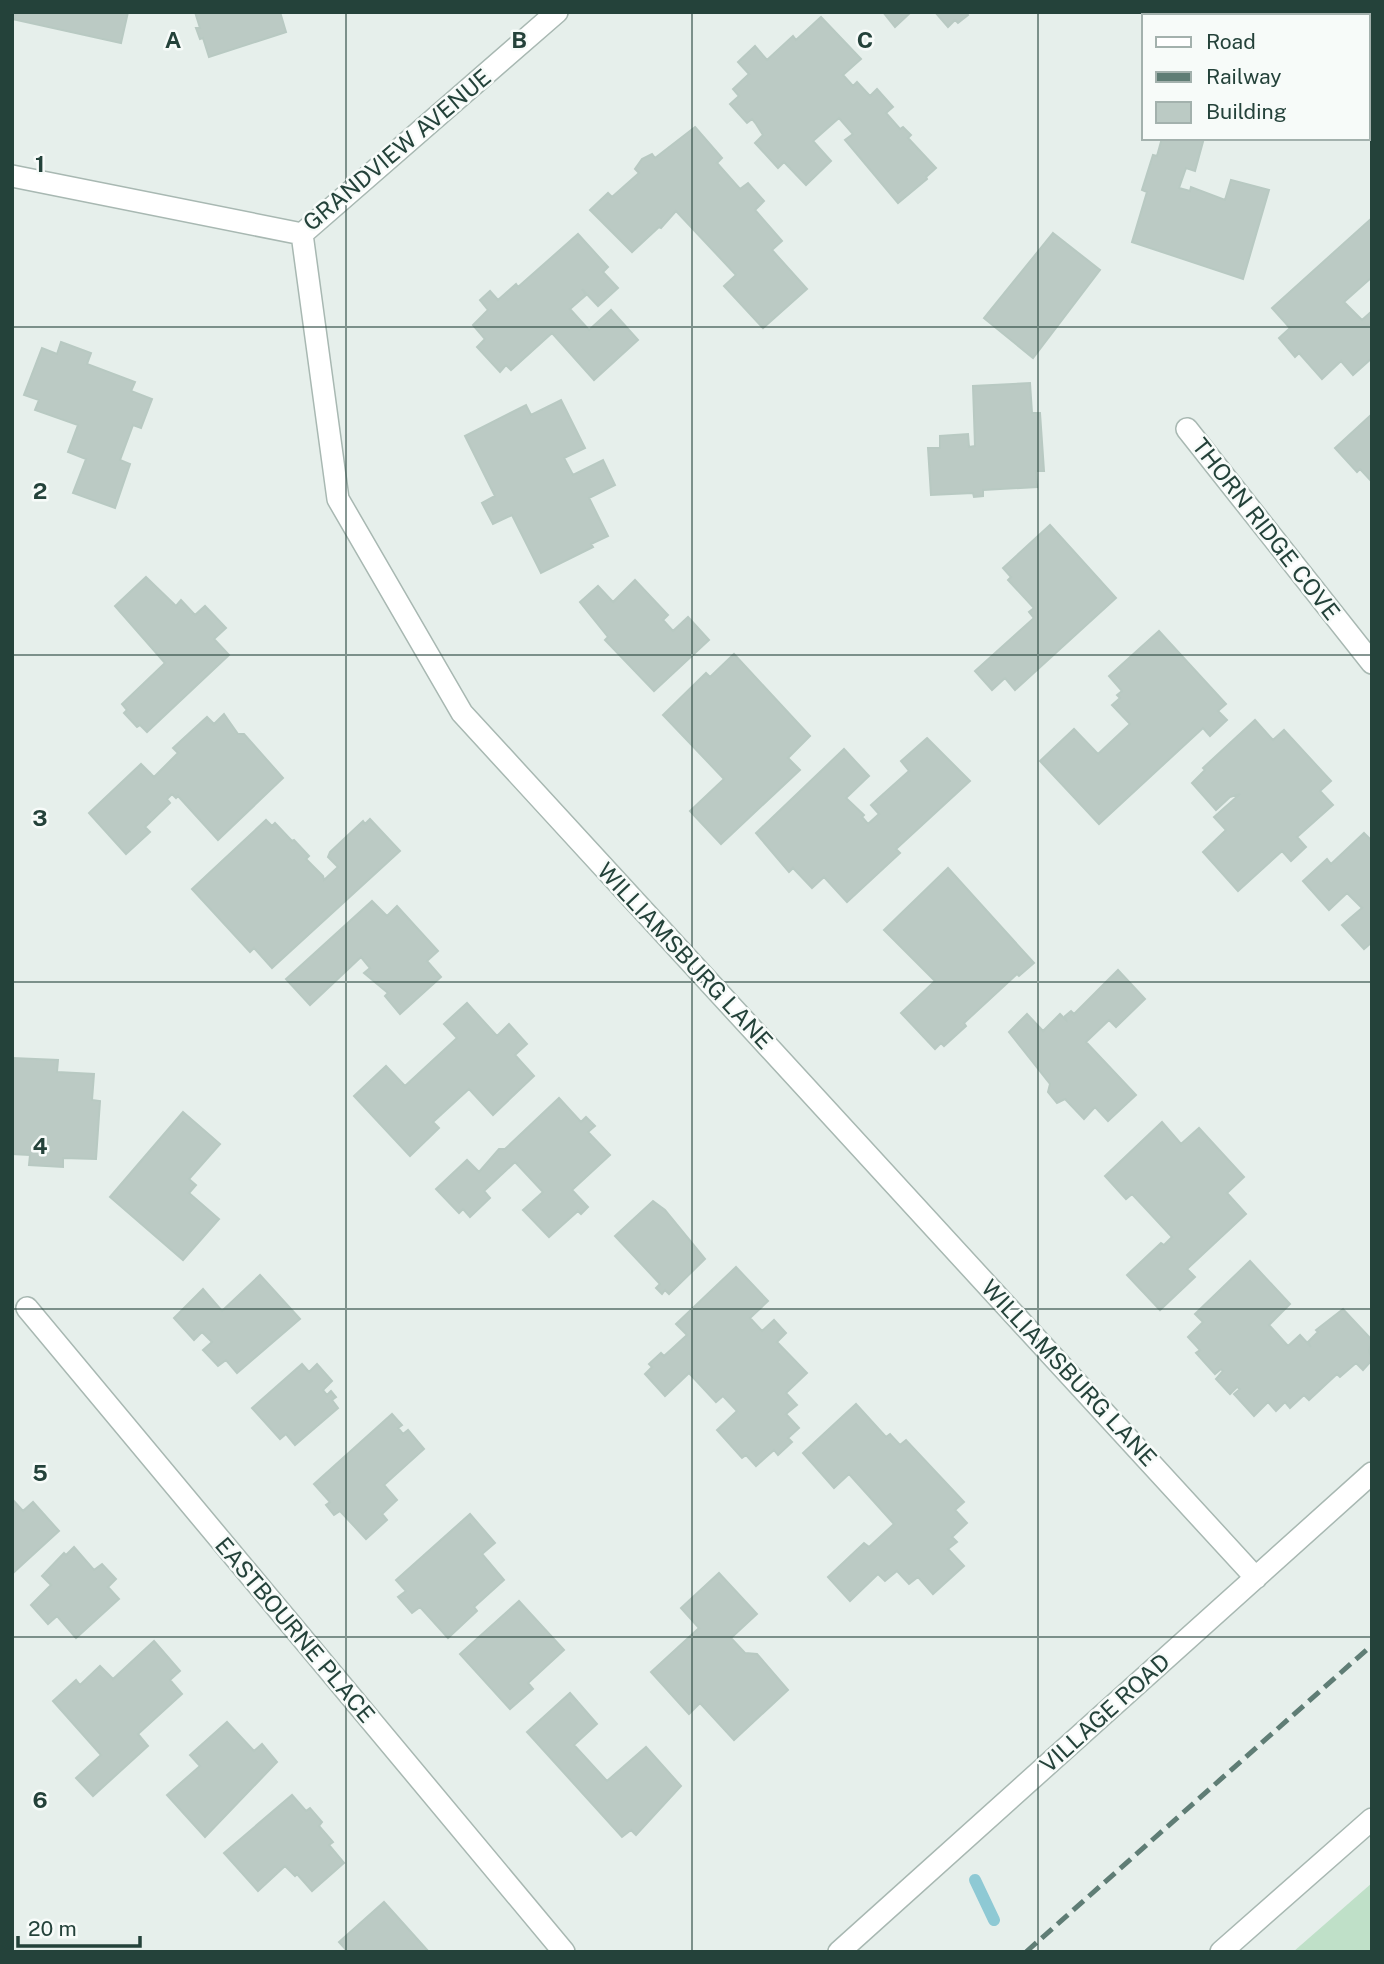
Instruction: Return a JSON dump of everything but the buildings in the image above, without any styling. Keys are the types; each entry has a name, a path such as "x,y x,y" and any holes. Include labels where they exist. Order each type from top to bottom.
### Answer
{"street":[{"name":"GRANDVIEW AVENUE","path":"12,176 302,234 557,12"},
{"name":"WILLIAMSBURG LANE","path":"302,234 338,499 462,713 1256,1578"},
{"name":"THORN RIDGE COVE","path":"1187,429 1372,663"},
{"name":"EASTBOURNE PLACE","path":"27,1308 564,1952"},
{"name":"VILLAGE ROAD","path":"839,1952 1372,1473"},
{"path":"1221,1952 1372,1818"}],"green space":[{"path":"1372,1883 1372,1952 1293,1952"}],"waterway":[{"path":"975,1880 994,1920"}],"railway":[{"path":"1026,1952 1372,1645"}]}
